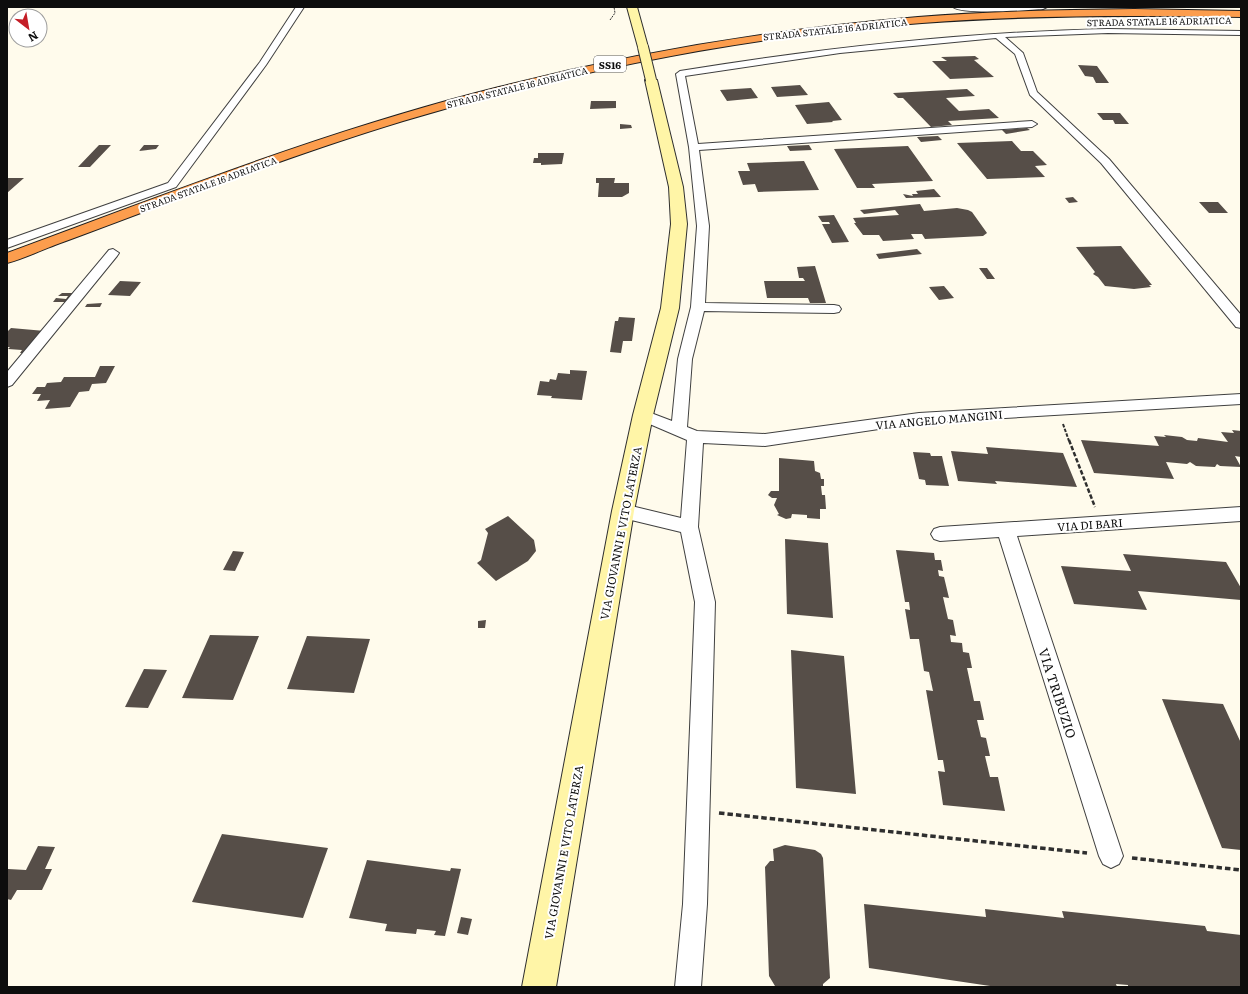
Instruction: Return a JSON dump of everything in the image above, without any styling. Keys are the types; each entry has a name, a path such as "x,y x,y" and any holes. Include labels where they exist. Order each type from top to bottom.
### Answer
{"highway":[{"name":"STRADA STATALE 16 ADRIATICA","path":"7,258 222,179 398,118 534,82 641,57 800,32 923,19 1109,12 1241,14"},
{"path":"1196,21 1241,26"},
{"name":"STRADA STATALE 16 ADRIATICA","path":"7,266 272,169 403,128 539,91 678,62 778,47 953,29 1064,23 1241,21"}],"street":[{"path":"7,244 172,185 178,179 263,63 300,7"},
{"name":"VIA GIOVANNI E VITO LATERZA","path":"539,987 623,511 643,415 670,308 679,224 676,187 644,47 632,7"},
{"path":"957,7 978,9 1043,7"},
{"path":"688,987 695,904 705,602 688,527 686,359 698,307 703,226 694,147 680,74 848,48 997,35 1162,31 1241,33"},
{"path":"997,35 1019,54 1033,93 1105,161 1241,324"},
{"path":"694,147 1032,124"},
{"path":"7,382 112,253"},
{"path":"698,307 834,309"},
{"name":"VIA ANGELO MANGINI","path":"643,415 687,434 765,440 919,418 1241,399"},
{"path":"623,511 688,527"},
{"name":"VIA DI BARI","path":"940,534 1241,514"},
{"name":"VIA TRIBUZIO","path":"1006,530 1111,856"}],"path":[{"path":"610,20 615,13 614,7"},
{"path":"1057,409 1102,524"},
{"path":"698,810 1241,870"}],"building":[{"path":"975,56 979,59 974,60 994,77 950,79 932,61 947,61 941,57"},
{"path":"1078,65 1097,66 1109,83 1096,83 1093,77 1085,76"},
{"path":"800,85 808,95 777,97 771,87"},
{"path":"751,88 758,98 727,101 720,90"},
{"path":"967,89 975,96 946,98 959,111 989,109 999,118 948,121 952,125 931,127 903,98 898,98 893,93"},
{"path":"591,101 616,101 616,108 590,109"},
{"path":"829,102 842,120 807,124 795,105"},
{"path":"1097,113 1120,113 1129,124 1115,124 1113,120 1103,120"},
{"path":"620,124 631,125 632,128 620,129"},
{"path":"1027,128 1030,130 1006,134 1002,130"},
{"path":"938,136 942,140 921,142 917,137"},
{"path":"1012,141 1021,151 1033,151 1047,165 1035,166 1045,177 987,179 957,143"},
{"path":"99,145 111,145 90,167 78,167"},
{"path":"144,145 159,145 156,149 139,151"},
{"path":"809,145 812,150 790,151 787,146"},
{"path":"908,146 933,181 872,184 875,188 857,188 834,149"},
{"path":"538,153 564,153 562,164 541,165 541,163 533,163 534,158 538,158"},
{"path":"804,161 819,190 758,192 755,184 743,185 738,171 750,171 747,163"},
{"path":"7,178 24,178 7,193"},
{"path":"596,178 615,178 614,183 629,183 629,193 622,197 598,197 599,183 596,183"},
{"path":"934,189 941,197 906,198 903,194 913,196 912,194 918,194 916,191"},
{"path":"1073,197 1078,202 1069,203 1065,198"},
{"path":"1199,202 1218,202 1228,213 1209,213"},
{"path":"920,204 924,211 957,208 968,210 972,212 987,233 983,236 925,239 922,234 911,234 914,239 883,241 879,235 863,235 854,223 856,223 853,218 899,215 895,210 864,214 860,210"},
{"path":"834,215 849,242 832,243 822,224 830,224 829,222 822,222 818,216"},
{"path":"1121,246 1152,285 1149,285 1151,287 1134,289 1105,286 1098,277 1093,274 1095,272 1076,247"},
{"path":"917,249 922,254 879,259 876,254"},
{"path":"815,266 826,303 810,303 808,298 767,298 764,281 805,281 803,278 799,278 797,267"},
{"path":"979,268 987,268 995,279 987,279"},
{"path":"120,281 141,282 130,296 108,295"},
{"path":"944,286 954,298 939,300 929,287"},
{"path":"62,293 76,293 68,302 53,302 56,298 66,299 68,296 58,296"},
{"path":"102,303 100,307 85,307 87,304"},
{"path":"619,317 635,318 632,341 623,341 621,353 610,352 615,321 618,321"},
{"path":"11,328 45,331 26,353 20,353 22,350 8,349 10,347 7,347 7,332"},
{"path":"100,366 115,366 106,383 92,384 89,391 79,392 70,407 45,409 50,400 37,401 41,394 32,394 37,387 45,387 47,383 61,382 64,377 95,377"},
{"path":"570,370 587,371 582,400 551,398 552,396 537,395 540,381 549,382 550,379 556,380 558,373 570,374"},
{"path":"1232,430 1241,431 1241,457 1235,456 1241,467 1220,466 1217,464 1215,467 1196,466 1190,462 1187,464 1166,462 1174,479 1094,473 1081,440 1159,446 1154,436 1166,437 1164,435 1182,437 1187,440 1197,441 1198,438 1228,442 1221,432 1234,433"},
{"path":"986,447 1063,453 1077,487 995,481 997,484 958,481 951,451 988,454"},
{"path":"913,452 930,453 931,456 942,456 949,486 926,485 925,480 919,479"},
{"path":"779,458 814,461 815,471 820,473 821,479 824,479 824,486 821,486 822,495 825,495 826,509 820,509 820,519 807,518 807,515 792,514 791,518 786,519 777,515 779,514 774,505 777,498 772,498 768,495 771,491 779,491"},
{"path":"508,516 534,540 536,551 528,561 496,581 477,563 481,560 488,533 485,529"},
{"path":"785,539 828,543 833,618 787,614"},
{"path":"896,550 934,553 935,560 941,560 943,571 938,570 939,576 944,577 949,598 943,597 948,619 953,620 956,636 950,635 951,642 962,643 963,652 969,653 972,668 967,668 974,701 980,701 984,720 977,720 981,737 986,738 990,756 985,756 990,777 998,777 1005,811 943,805 938,771 945,772 943,760 938,760 926,690 933,691 929,672 924,671 919,639 910,639 905,609 910,610 909,602 905,602"},
{"path":"233,551 244,552 235,571 223,570"},
{"path":"1123,554 1226,562 1241,588 1241,600 1138,591 1147,610 1074,604 1061,566 1131,571"},
{"path":"486,620 485,628 478,628 478,621"},
{"path":"210,635 259,636 233,700 182,698"},
{"path":"307,636 370,639 354,693 287,689"},
{"path":"791,650 844,656 856,794 796,788"},
{"path":"144,669 167,670 148,708 125,707"},
{"path":"1162,699 1223,704 1241,743 1241,850 1222,848"},
{"path":"222,834 328,848 303,918 192,902"},
{"path":"785,845 815,850 821,854 823,858 830,978 823,984 823,987 779,987 775,986 769,976 765,867 770,861 774,861 773,849"},
{"path":"38,846 55,847 45,869 52,869 42,890 17,890 11,900 7,899 8,869 26,870"},
{"path":"367,860 450,871 451,868 461,869 445,936 434,935 436,931 417,929 416,934 385,931 387,924 349,918"},
{"path":"864,904 986,917 985,909 1064,918 1062,911 1205,926 1207,931 1241,935 1241,987 1128,987 1128,985 1116,984 1117,987 997,987 869,968"},
{"path":"461,917 472,919 468,935 457,933"}]}
